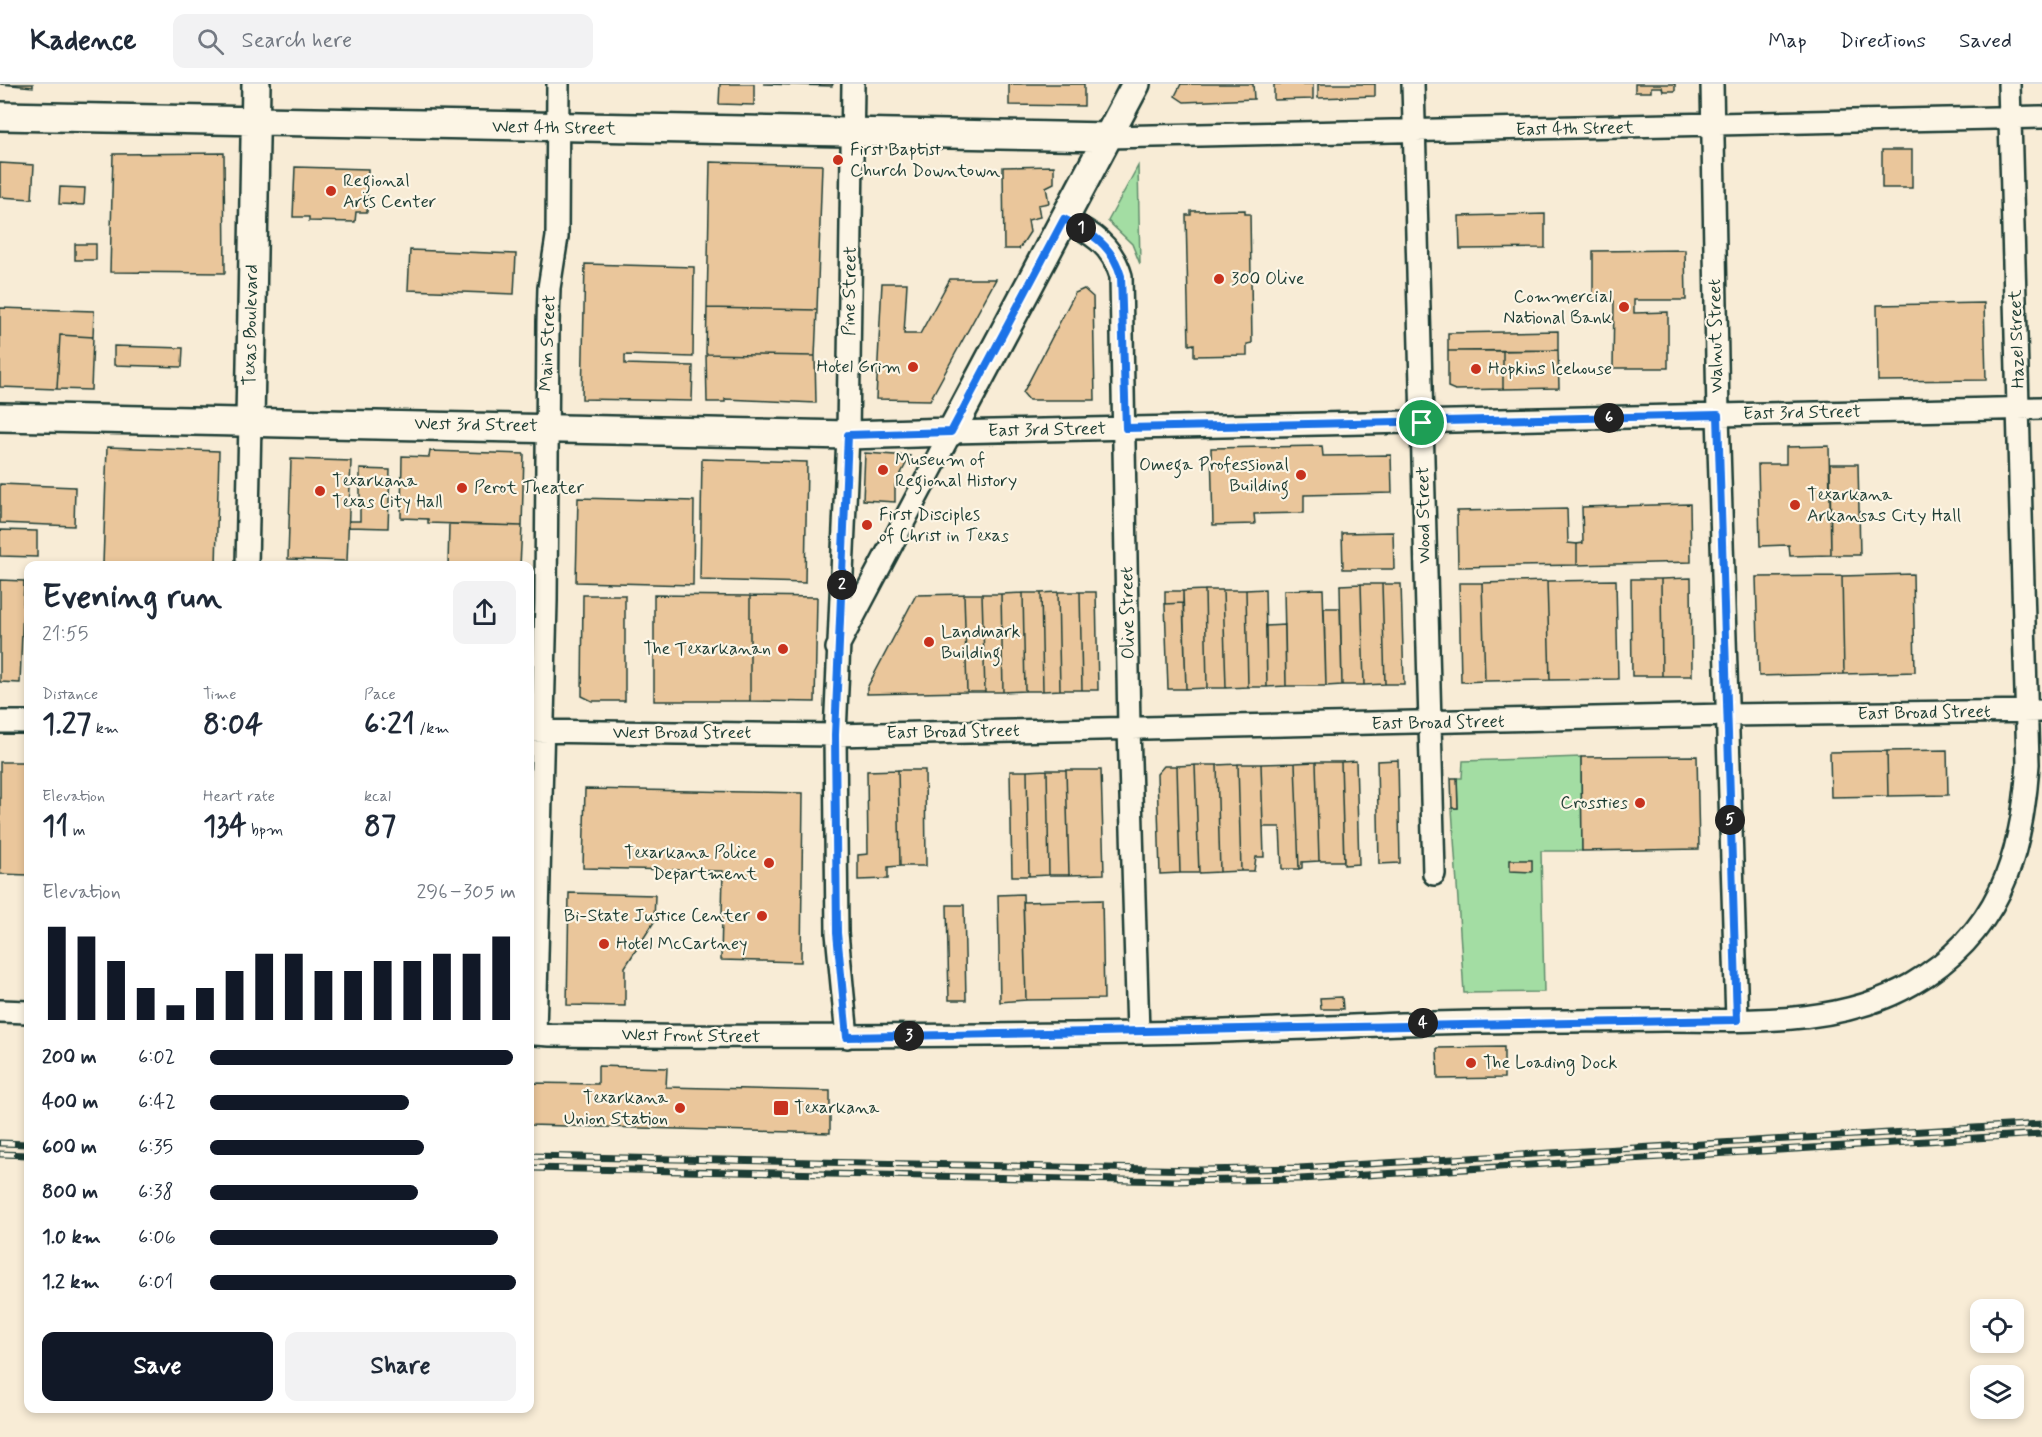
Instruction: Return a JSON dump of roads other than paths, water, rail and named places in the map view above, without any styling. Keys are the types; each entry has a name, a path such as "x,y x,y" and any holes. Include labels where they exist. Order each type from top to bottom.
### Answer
{"main road":[{"name":"Texas Boulevard","path":"249,421 256,84"},
{"path":"951,432 1136,84"},
{"name":"West 4th Street","path":"0,116 255,120 557,129 1108,137"},
{"name":"West 3rd Street","path":"0,417 848,435 951,432"}],"street":[{"name":"Main Street","path":"534,883 536,732 549,288 557,237 558,84"},
{"name":"Pine Street","path":"847,1037 837,933 835,735 848,435 853,84"},
{"name":"Wood Street","path":"1413,84 1434,874"},
{"name":"Walnut Street","path":"1712,84 1726,715 1737,1020"},
{"name":"Hazel Street","path":"1138,1034 1440,1023 1737,1020 1819,1016 1865,1006 1910,986 1950,959 1988,911 2006,882 2019,842 2034,711 2019,408 2009,84"},
{"name":"East 4th Street","path":"1108,137 1413,133 2042,117"},
{"name":"Olive Street","path":"1064,219 1097,238 1116,259 1121,276 1126,428 1129,728 1138,1034"},
{"name":"East 3rd Street","path":"951,432 2042,408"},
{"name":"Texas Boulevard","path":"247,561 249,421"},
{"path":"837,648 951,432"},
{"name":"East Broad Street","path":"835,735 1726,715 2034,711"},
{"path":"0,722 24,722"},
{"name":"West Broad Street","path":"536,732 835,735"},
{"path":"0,1011 24,1012"},
{"name":"West Front Street","path":"534,1034 847,1037 1138,1034"}],"railway":[{"path":"534,1156 1200,1170 1299,1168 2042,1124"},
{"path":"534,1168 1174,1181 1300,1179 2042,1134"},
{"path":"0,1143 24,1144"},
{"path":"0,1154 24,1155"}],"place":[{"name":"First Baptist Church Downtown","path":"838,160"},
{"name":"Regional Arts Center","path":"331,191"},
{"name":"300 Olive","path":"1219,279"},
{"name":"Commercial National Bank","path":"1624,307"},
{"name":"Hotel Grim","path":"913,367"},
{"name":"Hopkins Icehouse","path":"1476,369"},
{"name":"Museum of Regional History","path":"883,470"},
{"name":"Omega Professional Building","path":"1301,475"},
{"name":"Perot Theater","path":"462,488"},
{"name":"Texarkana Texas City Hall","path":"320,491"},
{"name":"Texarkana Arkansas City Hall","path":"1795,505"},
{"name":"First Disciples of Christ in Texas","path":"867,525"},
{"name":"Landmark Building","path":"929,642"},
{"name":"The Texarkanan","path":"783,649"},
{"name":"Crossties","path":"1640,803"},
{"name":"Texarkana Police Department","path":"769,863"},
{"name":"Bi-State Justice Center","path":"762,916"},
{"name":"Hotel McCartney","path":"604,944"},
{"name":"The Loading Dock","path":"1471,1063"},
{"name":"Texarkana Union Station","path":"680,1108"},
{"name":"Texarkana","path":"781,1108"}]}
